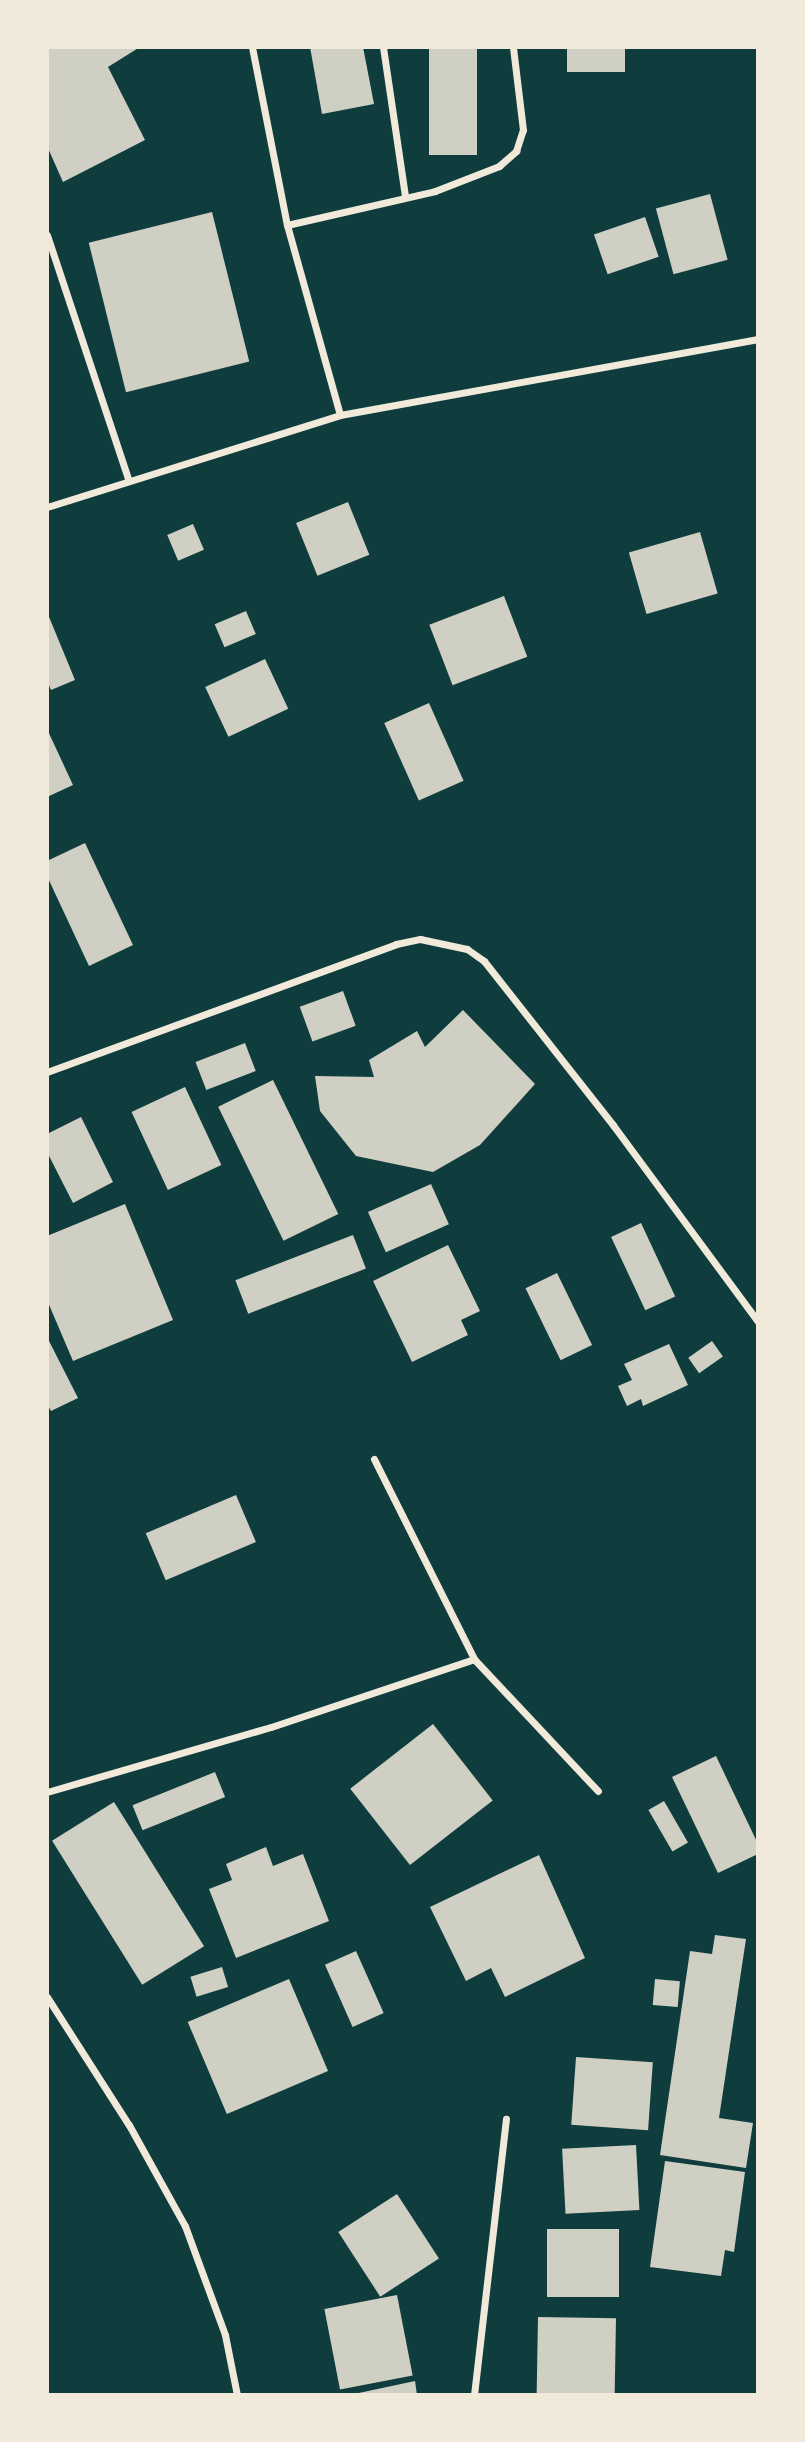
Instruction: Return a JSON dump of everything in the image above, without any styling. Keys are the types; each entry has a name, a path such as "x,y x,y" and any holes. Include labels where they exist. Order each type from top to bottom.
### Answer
{"street":[{"path":"252,47 287,225 340,415"},
{"path":"383,47 405,196"},
{"path":"287,225 475,177 516,152 523,130 513,47"},
{"path":"47,235 128,479"},
{"path":"47,507 128,479 340,415 758,339"},
{"path":"47,1072 396,944 420,939 467,949 484,961 637,1157 758,1322"},
{"path":"374,1459 474,1659 598,1791"},
{"path":"47,1792 271,1727 474,1659"},
{"path":"47,1997 129,2125 185,2227 225,2335 237,2395"},
{"path":"474,2395 506,2119"}],"building":[{"path":"47,47 140,47 108,67 145,140 63,182 47,146"},
{"path":"310,47 363,47 374,104 322,114"},
{"path":"429,47 477,47 477,155 429,155"},
{"path":"567,47 625,47 625,72 567,72"},
{"path":"710,194 728,260 674,274 656,208"},
{"path":"212,212 249,361 126,392 89,243"},
{"path":"645,217 659,257 608,274 594,235"},
{"path":"348,502 369,555 317,576 296,523"},
{"path":"193,524 204,550 178,561 167,535"},
{"path":"700,532 718,594 647,614 629,552"},
{"path":"504,596 527,657 453,685 429,625"},
{"path":"246,611 256,634 224,647 215,624"},
{"path":"47,612 75,680 51,690 47,681"},
{"path":"265,659 288,709 228,737 205,687"},
{"path":"429,703 464,781 419,801 384,723"},
{"path":"47,729 73,785 47,797"},
{"path":"85,843 133,945 89,966 47,876 47,861"},
{"path":"343,991 356,1026 312,1042 300,1007"},
{"path":"463,1010 535,1084 480,1145 433,1172 356,1156 320,1111 315,1076 374,1077 369,1060 417,1031 425,1047"},
{"path":"245,1043 256,1071 206,1090 196,1062"},
{"path":"273,1080 338,1214 283,1241 218,1107"},
{"path":"185,1087 221,1165 168,1190 132,1112"},
{"path":"81,1117 113,1182 73,1203 47,1152 47,1134"},
{"path":"431,1184 449,1224 386,1252 368,1212"},
{"path":"125,1204 173,1320 73,1361 47,1300 47,1236"},
{"path":"641,1223 675,1296 645,1310 611,1237"},
{"path":"353,1235 366,1269 248,1314 235,1280"},
{"path":"448,1245 480,1311 461,1320 468,1335 412,1362 373,1281"},
{"path":"557,1273 592,1345 561,1360 526,1288"},
{"path":"47,1337 78,1398 51,1411 47,1404"},
{"path":"712,1341 723,1357 699,1373 688,1358"},
{"path":"669,1344 688,1385 643,1406 641,1399 627,1406 618,1386 632,1380 624,1364"},
{"path":"236,1495 256,1542 166,1580 146,1533"},
{"path":"433,1724 493,1800 410,1865 350,1789"},
{"path":"716,1756 758,1844 758,1854 718,1873 672,1777"},
{"path":"215,1772 225,1797 143,1830 132,1805"},
{"path":"664,1801 688,1843 672,1852 648,1810"},
{"path":"114,1802 204,1946 142,1985 52,1841"},
{"path":"266,1847 273,1866 303,1854 329,1921 236,1958 209,1889 232,1880 226,1864"},
{"path":"539,1855 585,1958 505,1997 491,1968 466,1981 430,1907"},
{"path":"715,1935 746,1939 719,2118 753,2123 746,2168 660,2155 690,1951 712,1954"},
{"path":"356,1951 384,2013 353,2027 325,1965"},
{"path":"222,1967 228,1987 197,1997 190,1977"},
{"path":"289,1979 328,2071 227,2114 188,2022"},
{"path":"655,1979 680,1981 678,2007 653,2005"},
{"path":"576,2057 653,2062 648,2130 571,2125"},
{"path":"636,2145 639,2210 566,2214 562,2149"},
{"path":"665,2161 745,2172 734,2252 725,2250 721,2276 650,2267"},
{"path":"397,2194 439,2259 380,2297 338,2232"},
{"path":"547,2229 619,2229 619,2297 547,2297"},
{"path":"397,2295 413,2375 340,2390 324,2309"},
{"path":"538,2317 616,2318 615,2395 537,2395"},
{"path":"415,2381 417,2395 354,2395 354,2394"}]}
